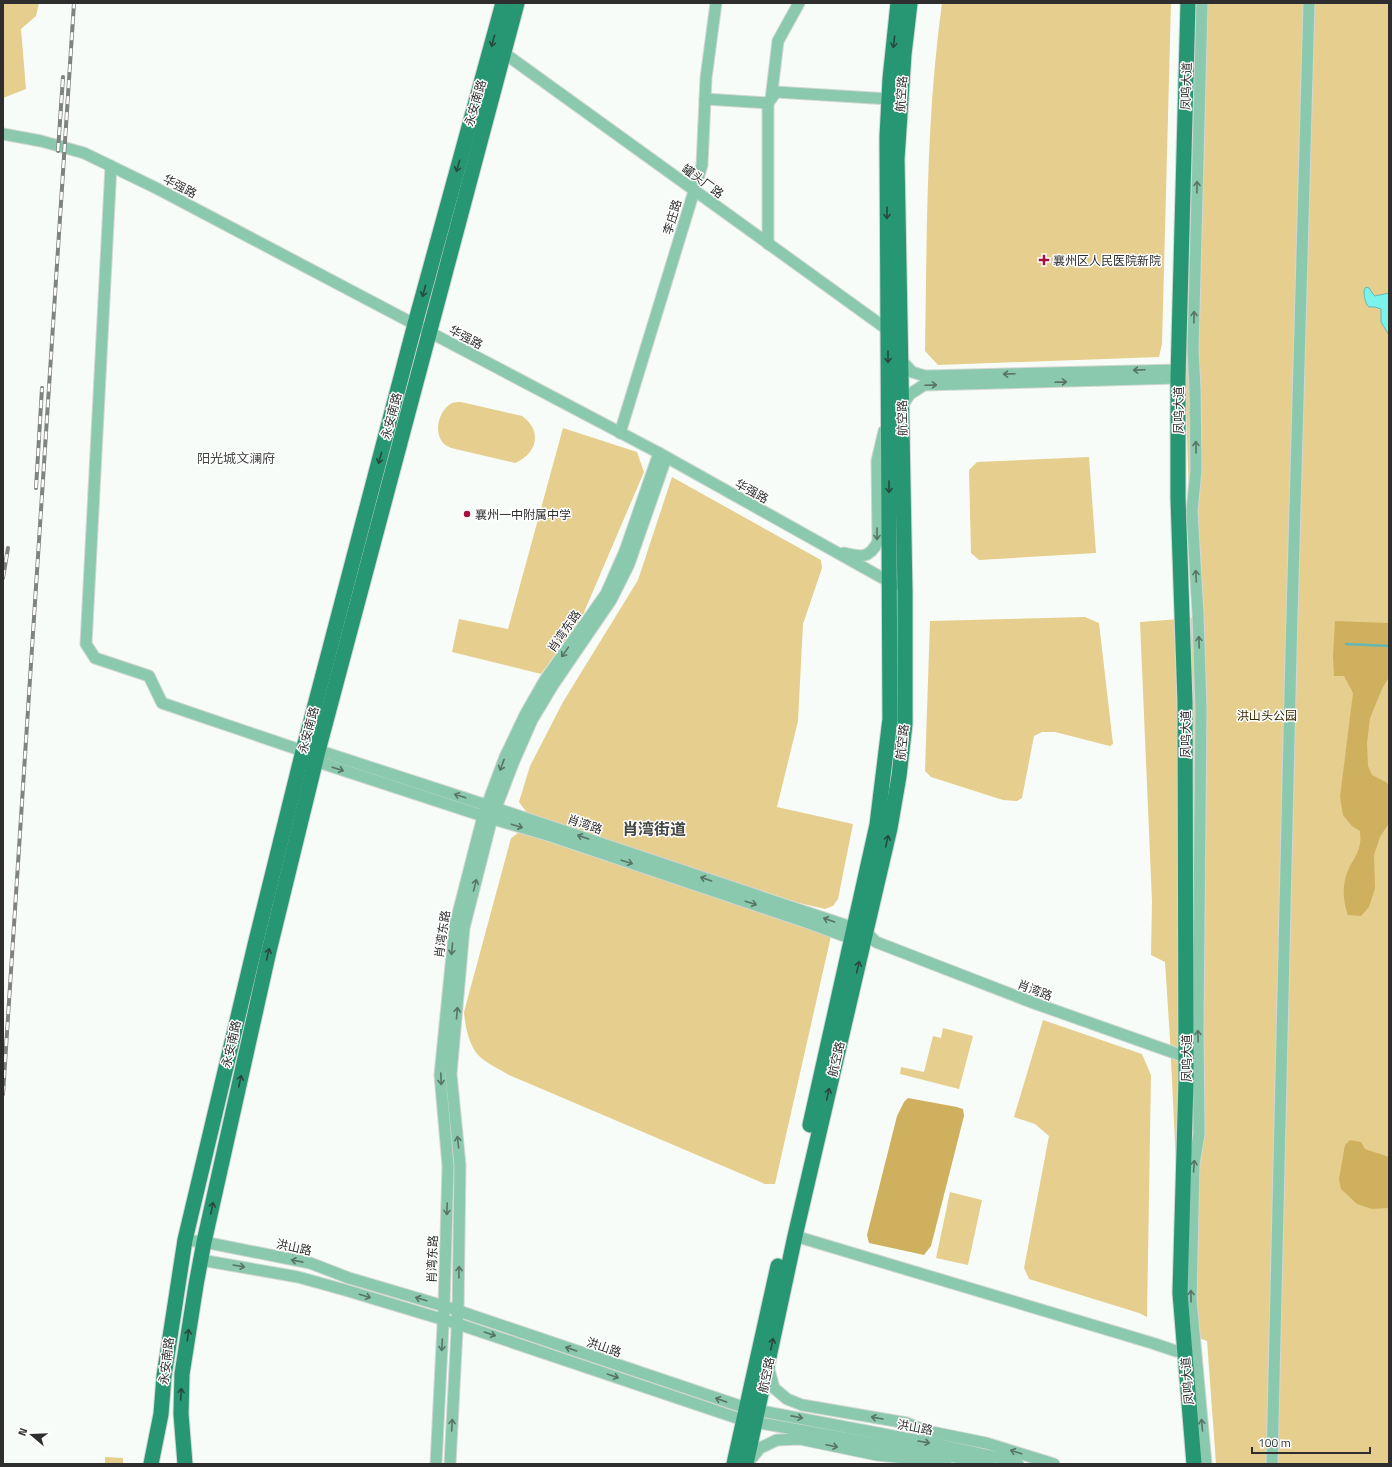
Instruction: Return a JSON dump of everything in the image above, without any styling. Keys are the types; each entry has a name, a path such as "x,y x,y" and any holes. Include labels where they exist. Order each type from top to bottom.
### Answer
{"main road":[{"name":"永安南路","path":"150,1464 161,1414 164,1376 185,1240 303,751 415,324 503,3"},
{"name":"永安南路","path":"184,1464 180,1414 182,1374 204,1242 269,951 317,756 517,3"},
{"name":"航空路","path":"746,1464 751,1415 862,937 890,828 899,776 904,732 905,592 895,410 888,330 887,136 898,3"},
{"name":"航空路","path":"734,1464 768,1366 795,1236 862,937 890,719 890,582 895,410 901,360 897,159 904,54 910,3"},
{"name":"凤鸣大道","path":"1178,3 1173,374 1178,498 1178,617 1180,668 1180,1293 1194,1464"},
{"name":"凤鸣大道","path":"1173,374 1188,3"},
{"name":"凤鸣大道","path":"1181,1056 1171,1285 1184,1464"},
{"path":"158,1464 161,1414"},
{"path":"177,1464 180,1414"}],"street":[{"name":"李庄路","path":"620,433 702,165 706,78 716,3"},
{"path":"768,244 770,101 778,41 799,3"},
{"path":"1202,3 1193,350 1196,470 1192,511 1198,615 1201,710 1198,1025 1199,1134 1194,1164 1191,1300 1206,1464"},
{"path":"1272,1464 1291,652 1309,3"},
{"name":"罐头厂路","path":"504,53 888,330"},
{"path":"770,101 776,92 889,99"},
{"path":"705,99 770,101"},
{"name":"华强路","path":"3,134 41,140 84,153 156,188 620,433 890,582 905,592"},
{"name":"肖湾路","path":"111,166 86,644 95,658 149,676 162,703 862,937 1031,1002 1181,1056"},
{"path":"901,360 912,372 925,376 1173,374"},
{"path":"830,550 858,556 869,554 874,549 878,541 877,461 895,410 910,394 924,385 1173,374"},
{"name":"肖湾东路","path":"436,1464 444,1320 448,1166 440,1075 454,925 489,812 532,720 553,685 611,600 629,564 662,456"},
{"name":"肖湾东路","path":"450,1464 458,1324 460,1165 451,1074 464,928 489,812"},
{"path":"795,1236 1176,1351"},
{"name":"洪山路","path":"185,1240 204,1242 310,1264 349,1278 444,1306 751,1415 941,1445 999,1458 1018,1464"},
{"name":"洪山路","path":"201,1260 298,1277 345,1290 751,1415 911,1450 989,1464"},
{"path":"768,1366 774,1388 787,1399 802,1405 907,1423 927,1431 986,1443 1054,1464"},
{"path":"746,1464 760,1448 777,1440 800,1439 877,1455 946,1464"}],"green space":[{"path":"3,3 39,3 36,16 21,29 26,89 3,98"},
{"name":"襄州区人民医院新院","path":"942,3 1171,3 1162,344 1159,357 938,365 925,351 930,133"},
{"name":"洪山头公园","path":"1199,3 1389,3 1389,1464 1216,1464 1207,1341 1184,1332 1165,962 1151,955 1152,901 1140,622 1193,618 1185,375"},
{"path":"455,402 461,402 522,416 529,422 535,435 535,442 528,454 515,463 451,448 444,444 438,433 441,416 447,406"},
{"path":"563,428 637,452 644,472 582,617 541,674 452,652 459,619 508,629"},
{"path":"1089,457 1096,553 979,560 971,553 969,470 977,462"},
{"path":"672,477 821,560 822,568 803,624 798,721 777,807 853,824 838,899 833,906 825,909 799,903 528,814 519,802 530,766 563,702 638,580"},
{"path":"1085,617 1099,623 1113,744 1110,746 1055,732 1042,732 1034,736 1022,798 1017,801 1003,800 931,777 925,771 930,621"},
{"path":"526,831 831,936 775,1184 765,1184 509,1075 486,1062 475,1051 467,1032 464,1012 511,838 518,833"},
{"path":"1043,1020 1142,1054 1151,1075 1147,1317 1139,1313 1029,1279 1024,1268 1049,1136 1035,1124 1014,1117"},
{"path":"943,1028 973,1036 959,1089 900,1074 901,1067 924,1072 933,1036 941,1038"},
{"path":"950,1192 982,1200 968,1265 936,1258"},
{"path":"105,1457 123,1458 123,1464 105,1464"}],"shaded area":[{"path":"1335,621 1389,623 1389,677 1382,689 1370,718 1367,743 1368,766 1372,775 1386,782 1389,786 1389,823 1380,837 1374,855 1375,888 1369,907 1361,916 1348,915 1344,896 1345,878 1359,846 1360,831 1352,826 1343,815 1340,797 1353,693 1344,676 1334,676 1333,656"},
{"path":"908,1098 957,1107 963,1109 964,1116 931,1246 924,1255 869,1243 867,1235 897,1116 904,1102"},
{"path":"1350,1140 1361,1142 1365,1149 1389,1157 1388,1208 1372,1209 1357,1204 1341,1189 1339,1179 1345,1145"}],"water":[{"path":"1366,287 1369,288 1375,296 1389,293 1389,335 1381,322 1381,309 1369,307 1367,304 1364,292"}],"waterway":[{"path":"1346,644 1389,646"}],"railway":[{"path":"3,1094 74,3"},
{"path":"58,151 63,77"},
{"path":"36,488 42,388"},
{"path":"3,578 8,548"}],"place":[{"name":"襄州区人民医院新院","path":"1044,260"},
{"name":"襄州一中附属中学","path":"467,514"}],"district":[{"name":"阳光城文澜府","path":"236,458"},
{"name":"肖湾街道","path":"654,829"}]}
